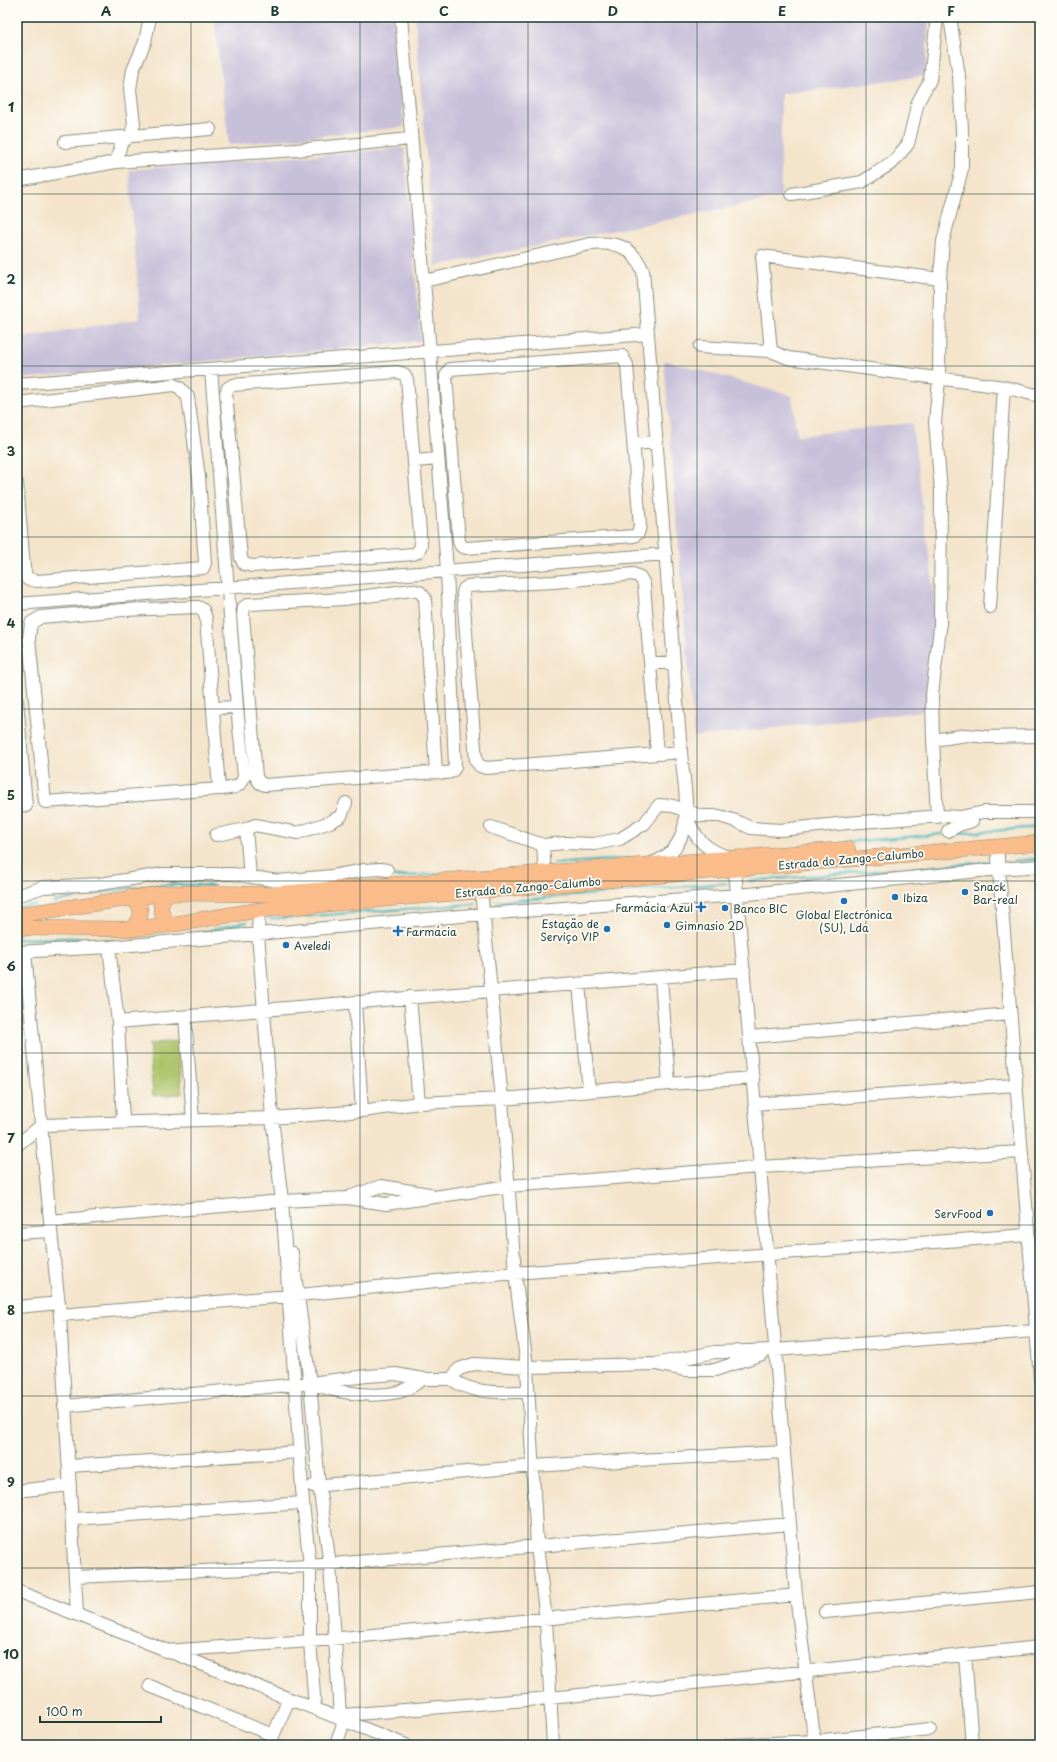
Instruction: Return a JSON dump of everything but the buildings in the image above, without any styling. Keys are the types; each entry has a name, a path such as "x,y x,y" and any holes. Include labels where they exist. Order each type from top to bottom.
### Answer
{"main road":[{"name":"Estrada do Zango-Calumbo","path":"17,928 131,928 169,926 259,910 481,890 735,864 948,836 1040,834"},
{"name":"Estrada do Zango-Calumbo","path":"17,915 130,897 166,893 258,894 545,868 735,864 1040,843"},
{"path":"166,893 162,900 161,909 162,917 169,926"},
{"path":"130,897 136,901 141,912 137,924 131,928"}],"street":[{"path":"116,162 121,144 131,134 134,124 130,89 133,70 145,42 150,17"},
{"path":"400,17 430,351 447,570 455,767 450,773 436,772 265,785 260,783 256,777 243,615 244,607 249,604 340,599 412,590 420,592 425,598 436,772"},
{"path":"792,194 862,182 893,162 908,144 918,102 930,80 937,17"},
{"path":"948,836 936,817 932,695 940,628 941,491 935,422 939,380 940,280 943,241 962,169 962,130 959,76 950,17"},
{"path":"65,142 210,129"},
{"path":"17,180 116,162 296,150 410,139"},
{"path":"424,281 590,244 608,243 625,247 638,257 643,271 686,814 684,832 678,846 663,859 646,865"},
{"path":"772,351 762,256 940,280"},
{"path":"17,384 648,334"},
{"path":"700,347 772,351 788,358 1004,388 1040,396"},
{"path":"622,356 627,365 632,444 640,526 638,533 634,536 555,542 466,548 461,546 459,541 446,376 450,369 622,356"},
{"path":"211,369 237,707 244,776 243,782 237,787 220,789 45,802 29,638 32,623 41,617 119,610 198,607 203,610 206,618 220,789"},
{"path":"397,372 404,374 407,379 421,545 418,552 413,554 337,560 252,566 244,564 241,558 239,542 226,393 228,388 233,385 397,372"},
{"path":"17,403 174,385 180,388 188,397 199,477 205,563 203,568 117,576 37,581 27,579 24,568 17,483"},
{"path":"990,607 1004,388"},
{"path":"632,444 657,442"},
{"path":"415,461 438,459"},
{"path":"199,477 219,476"},
{"path":"555,542 558,582"},
{"path":"17,604 666,554"},
{"path":"337,560 340,599"},
{"path":"657,754 644,584 640,577 632,574 558,582 468,586 464,589 463,594 476,762 480,766 486,768 657,754 681,752"},
{"path":"117,576 119,610"},
{"path":"650,663 674,663"},
{"path":"430,681 451,680"},
{"path":"17,701 26,806"},
{"path":"213,708 237,707"},
{"path":"933,740 967,735 987,737 1040,736"},
{"path":"216,835 246,829 255,825 298,833 330,822 341,816 346,803"},
{"path":"491,827 543,845 565,842 594,844 620,838 644,824 659,805 673,806 686,814 719,816 736,821 751,828 780,830 847,823 936,817 960,817 984,812 1040,812"},
{"path":"948,836 959,825 1002,812"},
{"path":"686,814 691,831 704,845 735,864 796,1595 814,1743"},
{"path":"948,836 953,823 960,817"},
{"path":"246,829 250,876"},
{"path":"543,845 545,868"},
{"path":"997,846 1040,1378"},
{"path":"77,1614 73,1519 64,1406 60,1309 50,1226 42,1125 21,952 109,947 484,914 738,895 1040,866"},
{"path":"17,896 44,887 100,884 163,874 233,874 278,880 332,876 365,870 387,870"},
{"path":"481,890 510,1186 515,1273 527,1367 527,1392 532,1466 538,1546 546,1620 553,1745"},
{"path":"259,910 258,934 272,1118 293,1295 310,1383 319,1485 330,1564 333,1639 339,1717 336,1745"},
{"path":"109,947 118,1022 123,1122"},
{"path":"118,1022 744,970"},
{"path":"661,978 669,1084"},
{"path":"579,984 589,1091"},
{"path":"410,997 419,1103"},
{"path":"355,1002 362,1111"},
{"path":"750,1037 1010,1014"},
{"path":"186,1017 193,1120"},
{"path":"17,1145 42,1125 272,1118 362,1111 419,1103 502,1099 753,1078"},
{"path":"755,1104 1016,1085"},
{"path":"17,1233 50,1226 282,1201 347,1198 386,1204 510,1186 760,1167 1021,1152"},
{"path":"347,1198 381,1186 436,1196"},
{"path":"17,1307 60,1309 293,1295 515,1273 768,1253 1028,1236"},
{"path":"293,1295 295,1384 303,1503 310,1566 310,1641 315,1709"},
{"path":"451,1379 459,1369 474,1364 527,1367 654,1364 715,1352 775,1350 1035,1331"},
{"path":"654,1364 684,1370 716,1370 775,1350"},
{"path":"64,1406 396,1374 424,1379 451,1379 461,1386 473,1390 527,1392"},
{"path":"310,1383 339,1392 368,1394 399,1392 424,1379"},
{"path":"69,1466 300,1452"},
{"path":"302,1487 532,1466 784,1452"},
{"path":"17,1490 70,1485"},
{"path":"73,1519 303,1503"},
{"path":"76,1576 310,1566 790,1524"},
{"path":"17,1591 77,1614 165,1651 339,1717 406,1745"},
{"path":"825,1612 1040,1592"},
{"path":"165,1651 333,1639 546,1620 796,1595"},
{"path":"339,1717 550,1698 806,1670 1040,1647"},
{"path":"965,1655 972,1745"},
{"path":"150,1686 271,1740 289,1699"},
{"path":"728,1745 814,1743 930,1729"}],"shaded area":[{"path":"214,17 393,17 404,127 229,145"},
{"path":"415,17 929,17 925,76 781,94 781,197 435,266"},
{"path":"404,148 421,341 17,379 17,338 140,319 129,170"},
{"path":"664,360 792,396 797,436 912,423 938,624 926,711 694,737"}],"green space":[{"path":"178,1041 182,1094 153,1096 149,1044"}],"waterway":[{"path":"953,834 1040,827"},
{"path":"846,842 943,834"},
{"path":"554,864 653,857"},
{"path":"1013,861 1040,859"},
{"path":"749,881 992,862"},
{"path":"395,877 448,873"},
{"path":"497,902 727,883"},
{"path":"54,902 114,890 152,886 213,886"},
{"path":"269,919 475,904"},
{"path":"17,907 35,905"},
{"path":"199,933 247,922"},
{"path":"17,939 70,938 114,941"}],"place":[{"name":"Snack Bar-real","path":"965,892"},
{"name":"Ibiza","path":"895,897"},
{"name":"Global Electrónica (SU), Lda","path":"844,901"},
{"name":"Farmácia Azul","path":"701,907"},
{"name":"Banco BIC","path":"725,908"},
{"name":"Gimnasio 2D","path":"667,925"},
{"name":"Estação de Serviço VIP","path":"607,929"},
{"name":"Farmácia","path":"398,931"},
{"name":"Aveledi","path":"286,945"},
{"name":"ServFood","path":"990,1213"}]}
